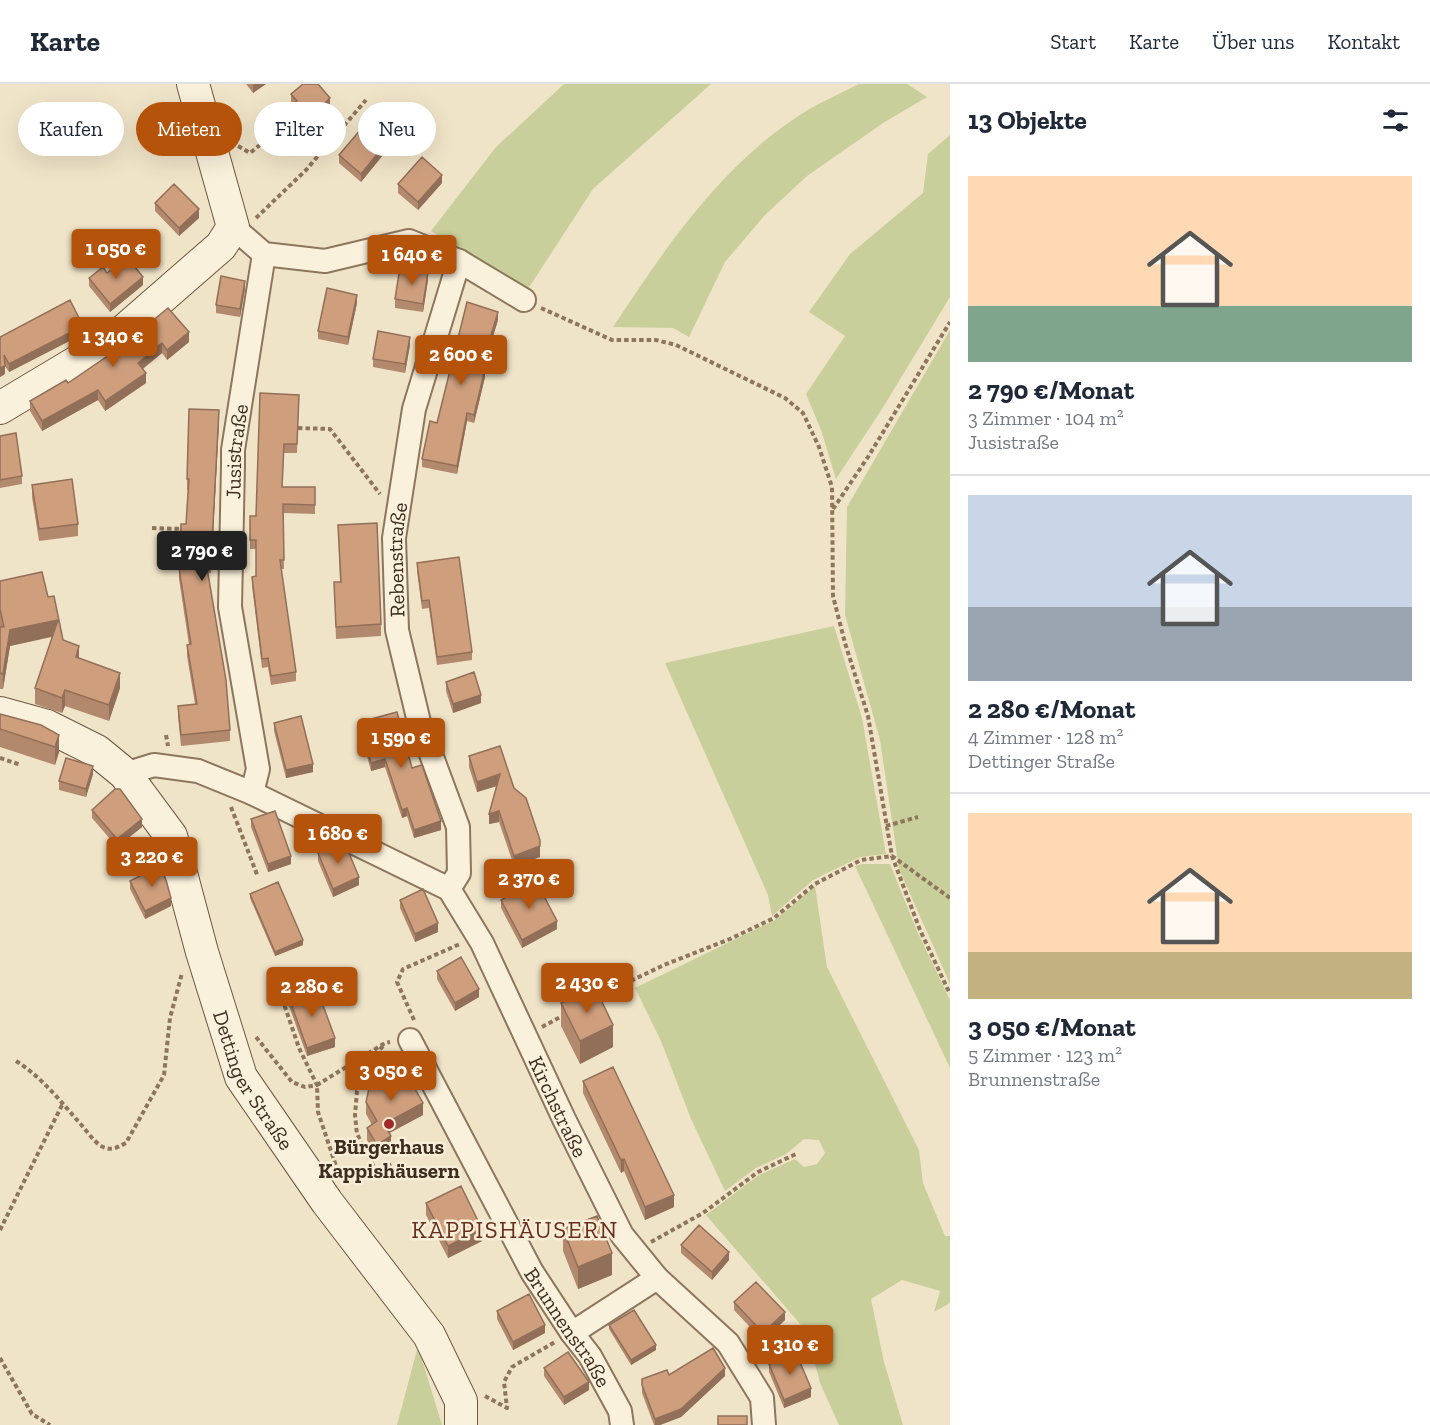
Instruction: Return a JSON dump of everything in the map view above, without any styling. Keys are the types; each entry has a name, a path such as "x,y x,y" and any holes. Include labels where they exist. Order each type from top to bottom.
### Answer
{"street":[{"path":"192,84 237,231 264,254 325,261 409,242 459,261 524,300"},
{"path":"0,408 112,341 237,231"},
{"name":"Jusistraße","path":"252,793 258,769 230,607 233,450 264,254"},
{"name":"Rebenstraße","path":"449,889 459,873 458,827 419,722 397,630 394,538 414,409 459,261"},
{"name":"Dettinger Straße","path":"0,713 47,726 97,751 125,774 171,836 202,952 241,1077 327,1202 429,1335 461,1413"},
{"path":"125,774 154,765 198,771 252,793 449,889"},
{"name":"Kirchstraße","path":"449,889 482,943 564,1119 622,1235 657,1278 729,1343 762,1398 764,1425"},
{"name":"Brunnenstraße","path":"410,1040 532,1272 595,1365 620,1411 622,1425"},
{"path":"572,1333 657,1278"}],"path":[{"path":"237,231 306,170 366,100"},
{"path":"524,300 612,340 656,340 676,345 785,398 802,413 819,447 832,487 833,596 844,643 868,716 892,856 920,930 950,994"},
{"path":"832,509 868,457 950,322"},
{"path":"298,428 330,429 398,516"},
{"path":"152,528 186,530"},
{"path":"0,758 21,765"},
{"path":"222,781 258,877"},
{"path":"886,826 918,817"},
{"path":"595,998 664,965 730,939 774,918 815,884 861,860 892,856 950,898"},
{"path":"255,1036 292,1082 305,1087 317,1085 385,1043 410,1040 416,1026 397,982 403,969 460,944 482,943"},
{"path":"16,1061 32,1071 104,1147 114,1149 126,1143 164,1075 170,1018 184,963 202,952"},
{"path":"300,999 285,1007 299,1047 317,1085 318,1112 336,1166"},
{"path":"525,1036 565,1014"},
{"path":"385,1043 365,1067 357,1091 355,1115 357,1134 376,1171 393,1164"},
{"path":"0,1230 63,1103"},
{"path":"635,1251 703,1213 758,1172 796,1154"},
{"path":"461,1413 484,1396 507,1408 504,1382 512,1367 572,1333"},
{"path":"0,1358 32,1414 50,1425"}],"green space":[{"path":"564,84 711,84 593,189 528,289 431,231 496,147"},
{"path":"859,84 907,84 927,97 883,123 807,176 765,215 725,262 689,337 673,328 613,327 675,237 722,181 748,155 806,111"},
{"path":"950,135 950,297 882,409 836,479 821,430 806,394 845,336 809,312 850,254 923,193 928,154"},
{"path":"950,330 950,984 899,869 880,740 845,615 847,507"},
{"path":"834,626 862,718 886,854 860,857 813,880 772,916 768,895 665,663"},
{"path":"890,864 917,931 950,1000 950,1068 855,866"},
{"path":"815,886 827,967 919,1150 923,1183 945,1236 950,1236 950,1303 934,1312 940,1291 902,1280 871,1299 884,1362 903,1425 839,1425 820,1383 807,1332 706,1215 759,1175 795,1159 804,1167 817,1164 825,1153 819,1140 804,1139 786,1154 756,1168 725,1191 691,1119 661,1041 635,988 775,920"},
{"path":"418,1346 442,1425 397,1425"}],"building":[{"path":"303,84 318,84 330,98 326,102 296,102 291,94"},
{"path":"358,133 358,156 376,156 361,174 340,156 346,156 346,147"},
{"path":"422,157 442,175 418,202 398,184"},
{"path":"174,184 199,209 179,228 155,203"},
{"path":"127,257 143,277 110,304 89,278 103,267 107,273"},
{"path":"400,267 428,272 423,304 395,299"},
{"path":"221,276 245,281 240,309 216,305"},
{"path":"327,288 357,295 348,337 318,331"},
{"path":"70,300 83,326 9,364 4,355 5,366 0,368 0,337"},
{"path":"467,302 498,312 481,368 485,369 474,415 467,413 457,466 422,459 430,421 437,423"},
{"path":"168,308 189,332 167,350 162,343 138,363 146,373 105,401 98,390 42,421 30,401 66,380 68,383 140,334 139,332"},
{"path":"378,331 410,337 405,364 373,359"},
{"path":"260,393 299,395 297,444 284,444 282,487 315,487 315,505 283,504 284,560 280,560 296,672 271,676 268,658 262,659 252,577 256,576 256,540 250,540 250,516 256,516"},
{"path":"189,409 219,410 211,562 206,562 226,680 230,730 181,735 178,706 197,704 187,645 191,644 179,568 181,524 186,524 189,479 187,479"},
{"path":"16,433 22,476 0,480 0,436"},
{"path":"72,479 78,524 39,529 32,485"},
{"path":"377,523 381,624 336,627 334,582 341,582 338,525"},
{"path":"459,557 472,652 437,657 429,600 422,601 417,563"},
{"path":"42,572 48,597 54,596 63,640 79,646 76,657 120,673 109,705 65,690 62,698 35,688 58,620 10,630 3,674 0,673 0,627 4,627 0,609 0,581"},
{"path":"474,672 481,695 453,704 446,682"},
{"path":"397,712 412,768 422,765 441,821 414,830 407,808 402,810 385,759 371,763 360,722"},
{"path":"0,714 41,725 59,735 55,747 0,729"},
{"path":"301,716 313,764 286,770 274,723"},
{"path":"500,746 514,788 526,798 540,840 540,846 514,856 499,811 489,814 500,774 477,782 469,756"},
{"path":"66,758 93,766 86,789 59,781"},
{"path":"115,789 120,789 142,819 117,839 92,810"},
{"path":"275,811 291,856 268,864 251,819"},
{"path":"340,843 346,846 359,877 333,889 318,853"},
{"path":"159,866 171,898 145,911 130,881"},
{"path":"536,881 557,921 522,940 501,900"},
{"path":"278,882 303,940 275,952 250,894"},
{"path":"423,889 438,923 415,934 400,900"},
{"path":"461,957 479,989 455,1003 437,971"},
{"path":"595,987 613,1025 580,1041 561,1003"},
{"path":"317,989 335,1038 307,1048 289,998"},
{"path":"613,1067 674,1195 645,1207 624,1159 621,1160 583,1081"},
{"name":"Bürgerhaus Kappishäusern","path":"403,1068 423,1103 384,1124 391,1136 377,1145 367,1128 377,1121 366,1102 369,1088"},
{"path":"461,1186 482,1229 448,1246 426,1203"},
{"path":"597,1216 612,1253 578,1267 563,1229"},
{"path":"699,1225 729,1252 712,1272 681,1245"},
{"path":"756,1282 785,1312 763,1333 734,1302"},
{"path":"529,1294 545,1325 513,1342 497,1311"},
{"path":"634,1310 656,1345 631,1360 609,1325"},
{"path":"713,1348 725,1368 681,1409 655,1419 642,1385 642,1379 667,1370 669,1375"},
{"path":"568,1352 589,1382 564,1397 544,1368"},
{"path":"796,1353 811,1388 784,1400 769,1364"},
{"path":"718,1416 747,1416 747,1425 718,1425"}],"place":[{"name":"Bürgerhaus Kappishäusern","path":"389,1124"}],"district":[{"name":"KAPPISHÄUSERN","path":"515,1229"}]}
